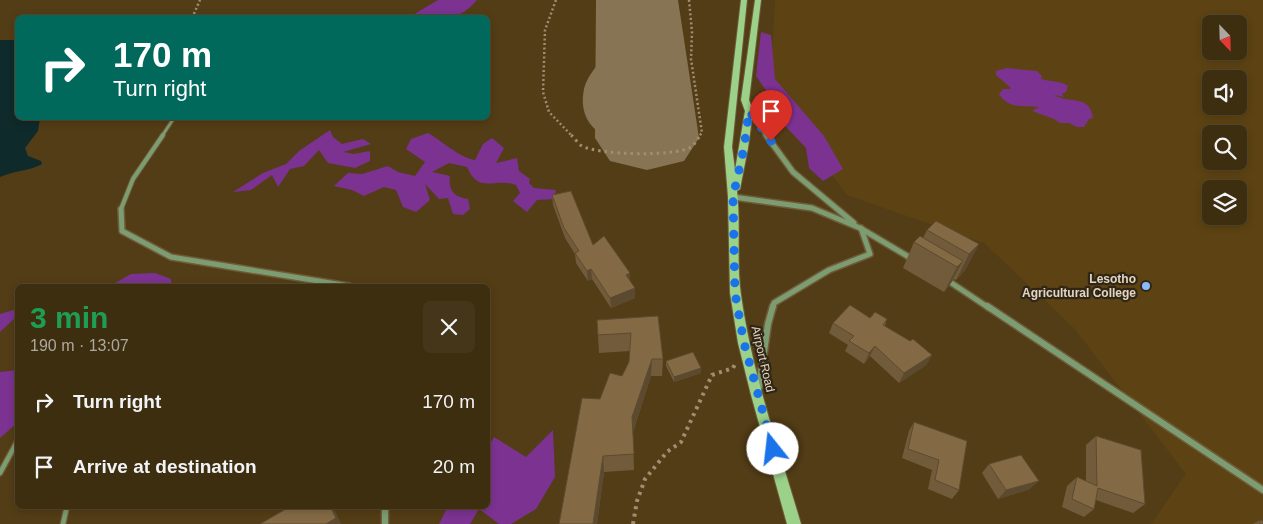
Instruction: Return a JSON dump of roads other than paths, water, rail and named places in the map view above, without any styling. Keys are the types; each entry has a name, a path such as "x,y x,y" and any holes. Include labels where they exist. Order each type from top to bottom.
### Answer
{"main road":[{"name":"Airport Road","path":"744,0 728,147 733,197 735,293 744,343 757,395 794,524"},
{"name":"Airport Road","path":"733,197 744,148 749,111 745,100 758,0"}],"street":[{"path":"749,111 793,172 860,228 870,254 829,270 774,303 768,324 757,395"},
{"path":"733,197 812,208 860,228 919,263"},
{"path":"121,209 122,230 171,257 337,284"},
{"path":"944,278 1263,490"},
{"path":"385,509 385,524"}],"lane":[{"path":"121,209 133,179 173,120"},
{"path":"0,473 15,446"},
{"path":"63,524 66,509"}],"water":[{"path":"0,40 15,40 15,120 40,120 38,131 25,148 28,156 41,161 42,164 0,177"}],"place":[{"name":"Lesotho Agricultural College","path":"1146,286"}]}
